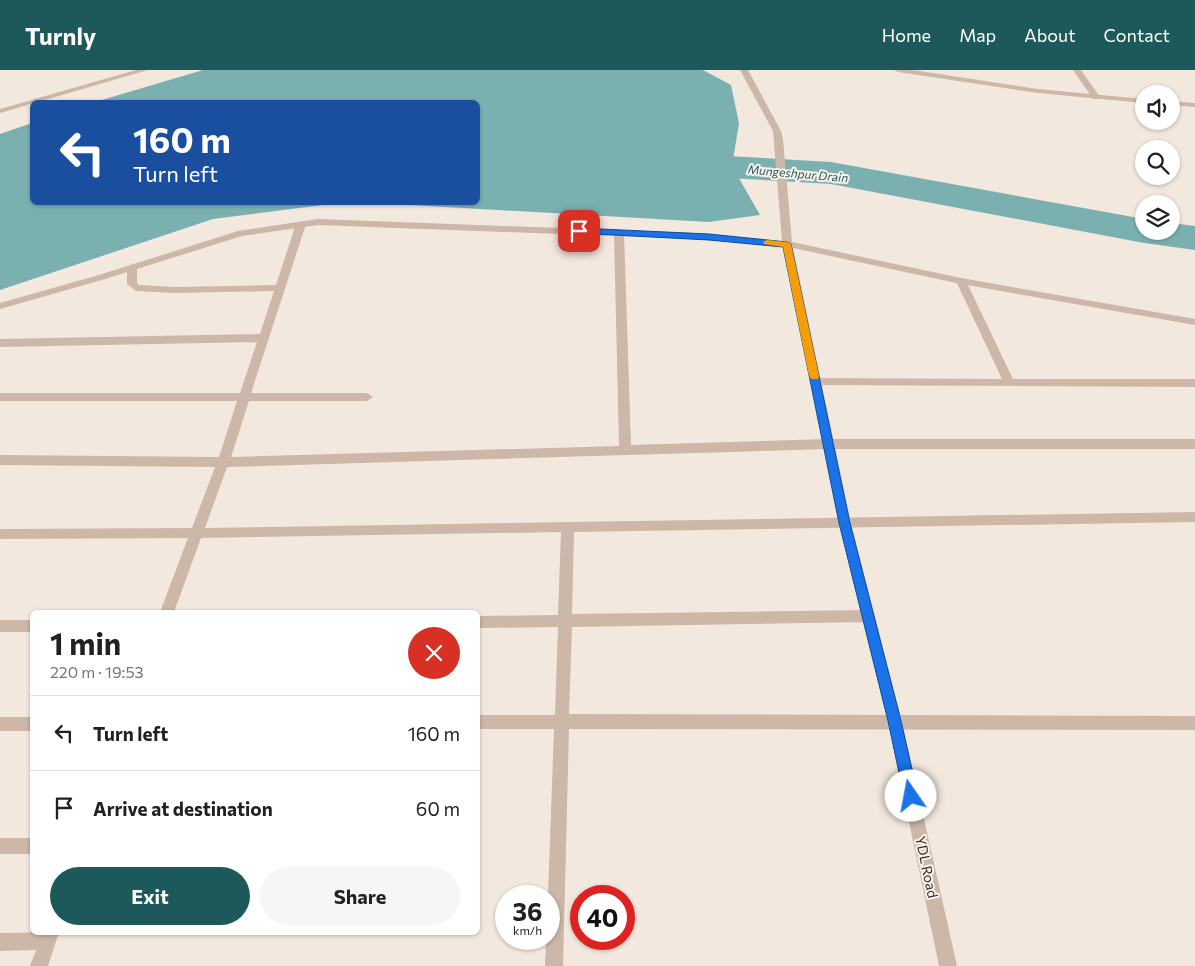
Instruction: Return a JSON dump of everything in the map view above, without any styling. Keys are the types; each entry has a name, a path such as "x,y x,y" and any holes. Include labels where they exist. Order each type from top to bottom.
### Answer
{"street":[{"path":"36,100 144,70"},
{"name":"YDL Road","path":"744,70 777,131 781,149 787,244 815,382 844,523 895,721 948,966"},
{"path":"898,70 1038,91 1135,100"},
{"path":"1077,70 1096,97"},
{"path":"0,110 30,102"},
{"path":"1180,104 1195,105"},
{"path":"0,306 241,234 301,224 329,222 702,236 787,244 961,280 1195,322"},
{"path":"168,610 223,462 262,338 301,224"},
{"path":"618,233 625,450"},
{"path":"132,267 132,284 136,288 175,290 279,288"},
{"path":"961,280 1009,382"},
{"path":"0,344 262,338"},
{"path":"815,382 1195,383"},
{"path":"0,397 366,397"},
{"path":"0,460 223,462 828,444 1195,444"},
{"path":"0,534 198,533 1195,517"},
{"path":"554,966 567,621 568,527"},
{"path":"480,622 868,616"},
{"path":"0,626 30,626"},
{"path":"480,722 895,721 1195,723"},
{"path":"0,724 30,724"},
{"path":"0,846 30,846"},
{"path":"0,942 49,937 39,966"}],"water":[{"path":"203,70 703,70 731,85 739,123 732,166 760,215 709,222 411,205 480,205 480,100 102,100"},
{"path":"30,124 30,205 323,205 213,219 0,290 0,134"}],"waterway":[{"name":"Mungeshpur Drain","path":"659,163 831,173 1135,229"},
{"name":"Mungeshpur Drain","path":"1180,236 1195,238"}],"slow traffic":[{"path":"767,242 787,244 814,376"}],"route":[{"path":"579,231 709,237 787,244 844,523 895,721 911,796"}]}
